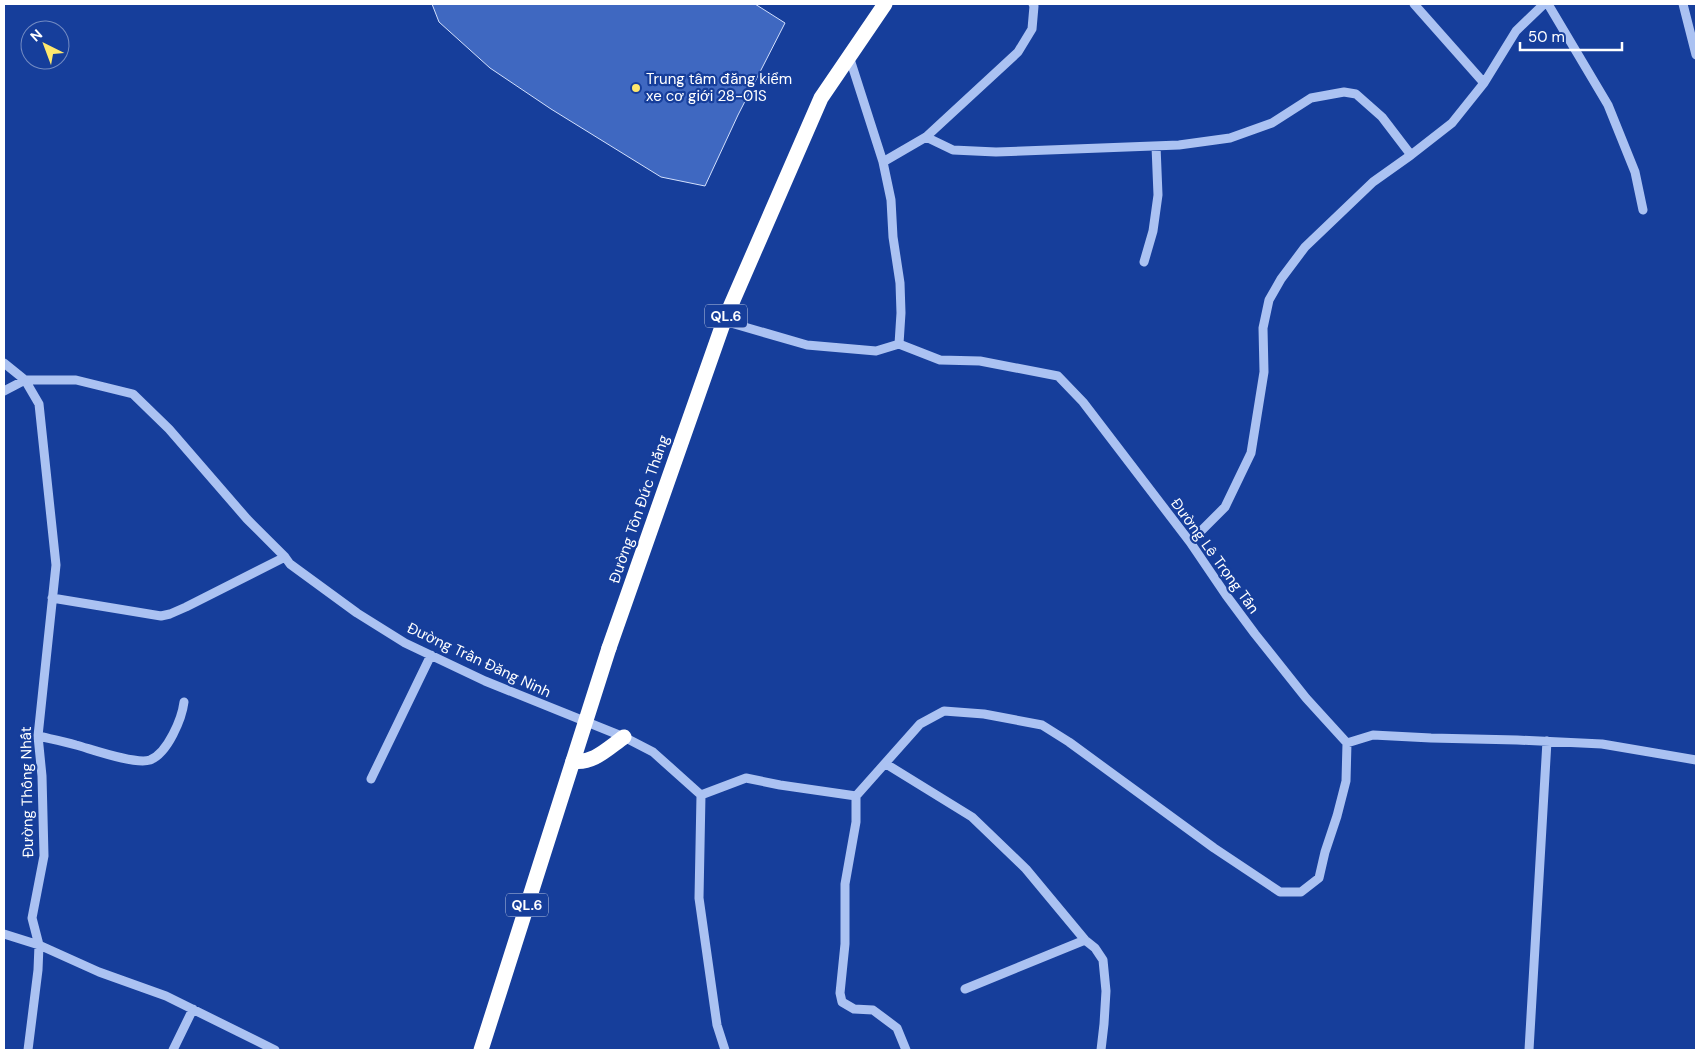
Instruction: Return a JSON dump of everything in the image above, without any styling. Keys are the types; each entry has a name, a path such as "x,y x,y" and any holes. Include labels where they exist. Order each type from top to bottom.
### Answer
{"highway":[{"name":"Đường Tôn Đức Thắng","path":"481,1050 609,648 724,320 821,98 885,4"},
{"path":"572,761 583,762 596,757 624,737"}],"street":[{"path":"883,162 926,137 1018,52 1032,29 1033,4"},
{"path":"1414,4 1484,83"},
{"path":"1190,542 1225,507 1251,453 1264,372 1263,328 1269,300 1280,279 1305,247 1373,182 1452,123 1484,83 1516,31 1544,4"},
{"path":"1548,4 1608,105 1635,172 1643,210"},
{"path":"1683,4 1696,56"},
{"path":"724,320 807,345 876,351 899,344 900,283 893,237 891,200 883,162 849,56"},
{"path":"926,137 953,150 996,152 1179,145 1230,138 1272,123 1311,98 1344,92 1356,94 1382,117 1411,155"},
{"path":"1144,262 1153,231 1158,195 1156,146"},
{"name":"Đường Lê Trọng Tấn","path":"899,344 940,360 980,361 1058,376 1083,402 1190,542 1255,634 1346,744"},
{"name":"Đường Thống Nhất","path":"4,363 25,380 39,404 56,565 38,736 42,776 44,856 32,918 39,945 38,970 28,1050"},
{"name":"Đường Trần Đăng Ninh","path":"4,391 25,380 76,380 133,394 169,429 246,519 290,564 357,613 405,642 485,681 624,737 653,752 701,795"},
{"path":"52,598 160,616 186,607 285,557"},
{"path":"371,779 431,655"},
{"path":"38,736 76,745 102,754 137,760 150,760 159,754 166,745 180,720 184,702"},
{"path":"906,1050 897,1028 873,1010 854,1009 842,1002 840,993 845,944 845,884 856,822 856,796 920,724 944,711 984,714 1042,725 1069,742 1214,848 1280,892 1301,892 1319,878 1346,781 1346,744 1373,735 1602,744 1696,760"},
{"path":"1529,1050 1547,741"},
{"path":"886,764 972,818 1026,869 1085,940 1095,948 1103,960 1106,991 1101,1050"},
{"path":"725,1050 718,1025 699,898 701,795 746,778 856,796"},
{"path":"4,934 39,945 99,972 166,996 275,1050"},
{"path":"965,988 1085,940"},
{"path":"173,1050 192,1009"}],"building":[{"name":"Trung tâm đăng kiểm xe cơ giới 28-01S","path":"432,4 755,4 785,23 738,115 705,186 661,177 551,109 490,68 439,22"}],"place":[{"name":"Trung tâm đăng kiểm xe cơ giới 28-01S","path":"636,88"}]}
